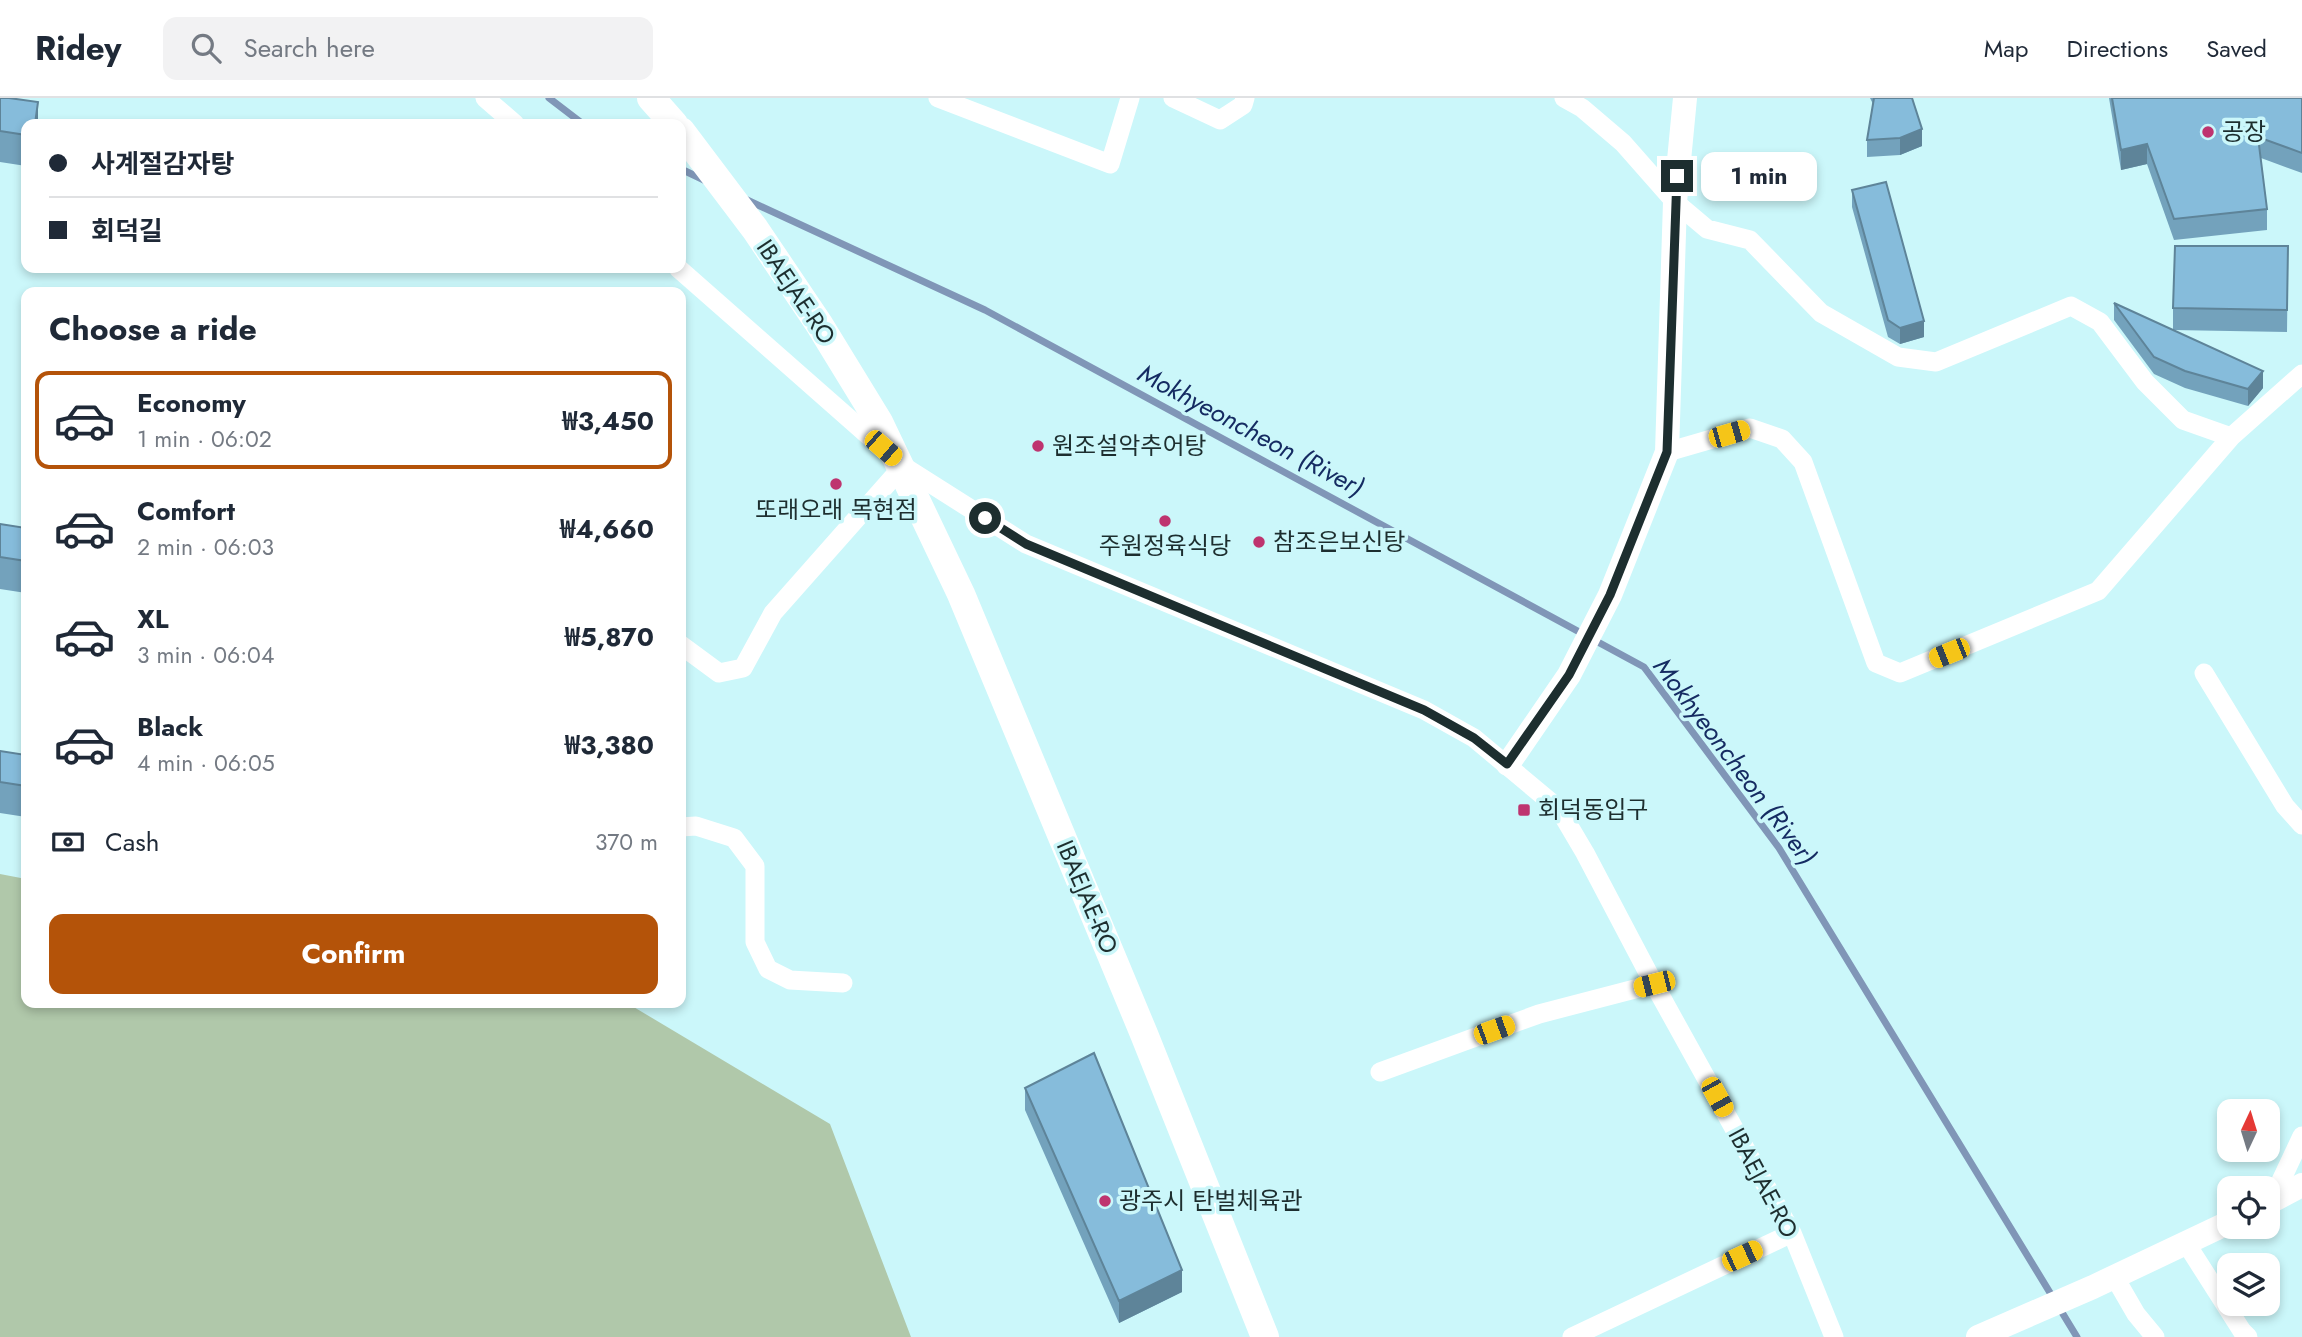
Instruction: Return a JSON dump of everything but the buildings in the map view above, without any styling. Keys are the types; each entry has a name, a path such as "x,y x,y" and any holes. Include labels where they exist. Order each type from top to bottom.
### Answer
{"main road":[{"path":"651,98 670,119"},
{"name":"IBAEJAE-RO","path":"686,138 755,229 819,324 879,422 961,594 1144,1034 1265,1337"}],"street":[{"path":"485,98 508,119"},
{"path":"938,98 1110,164 1130,98"},
{"path":"1173,98 1220,120 1242,105 1245,98"},
{"path":"1564,98 1582,107 1623,144 1675,202 1706,229 1750,240 1821,313 1898,357 1936,362 2071,306 2100,322 2145,382 2183,420 2231,437"},
{"path":"1507,764 1569,675 1610,595 1667,452 1675,202 1685,98"},
{"name":"IBAEJAE-RO","path":"684,273 903,466 1026,544 1424,710 1474,738 1559,809 1586,853 1654,984 1792,1233 1834,1337"},
{"path":"1667,452 1750,428 1782,439 1802,462 1876,663 1900,673 2098,592 2231,437 2302,374"},
{"path":"686,650 719,673 743,668 773,613 903,466"},
{"path":"2204,674 2285,806 2302,825"},
{"path":"686,827 696,826 734,838 755,866 755,942 768,969 790,980 843,984"},
{"path":"1380,1072 1539,1014 1654,984"},
{"path":"2280,1182 2302,1136"},
{"path":"2280,1197 2302,1185"},
{"path":"1981,1336 2217,1228"},
{"path":"1572,1337 1792,1233"},
{"path":"2186,1242 2248,1337"},
{"path":"2103,1282 2155,1337"}],"green space":[{"path":"0,874 21,878 21,1008 635,1008 830,1124 911,1337 0,1337"}],"waterway":[{"name":"Mokhyeoncheon (River)","path":"549,98 576,119"},
{"name":"Mokhyeoncheon (River)","path":"686,171 706,181"},
{"name":"Mokhyeoncheon (River)","path":"745,199 985,310 1644,667 1779,848 2077,1337"}],"place":[{"name":"공장","path":"2208,132"},
{"name":"원조설악추어탕","path":"1038,446"},
{"name":"또래오래 목현점","path":"836,484"},
{"name":"주원정육식당","path":"1165,521"},
{"name":"참조은보신탕","path":"1259,542"},
{"name":"회덕동입구","path":"1524,810"},
{"name":"광주시 탄벌체육관","path":"1105,1201"}],"route":[{"path":"985,518 1026,544 1424,710 1474,738 1507,764 1569,675 1610,595 1667,452 1677,176"}]}
